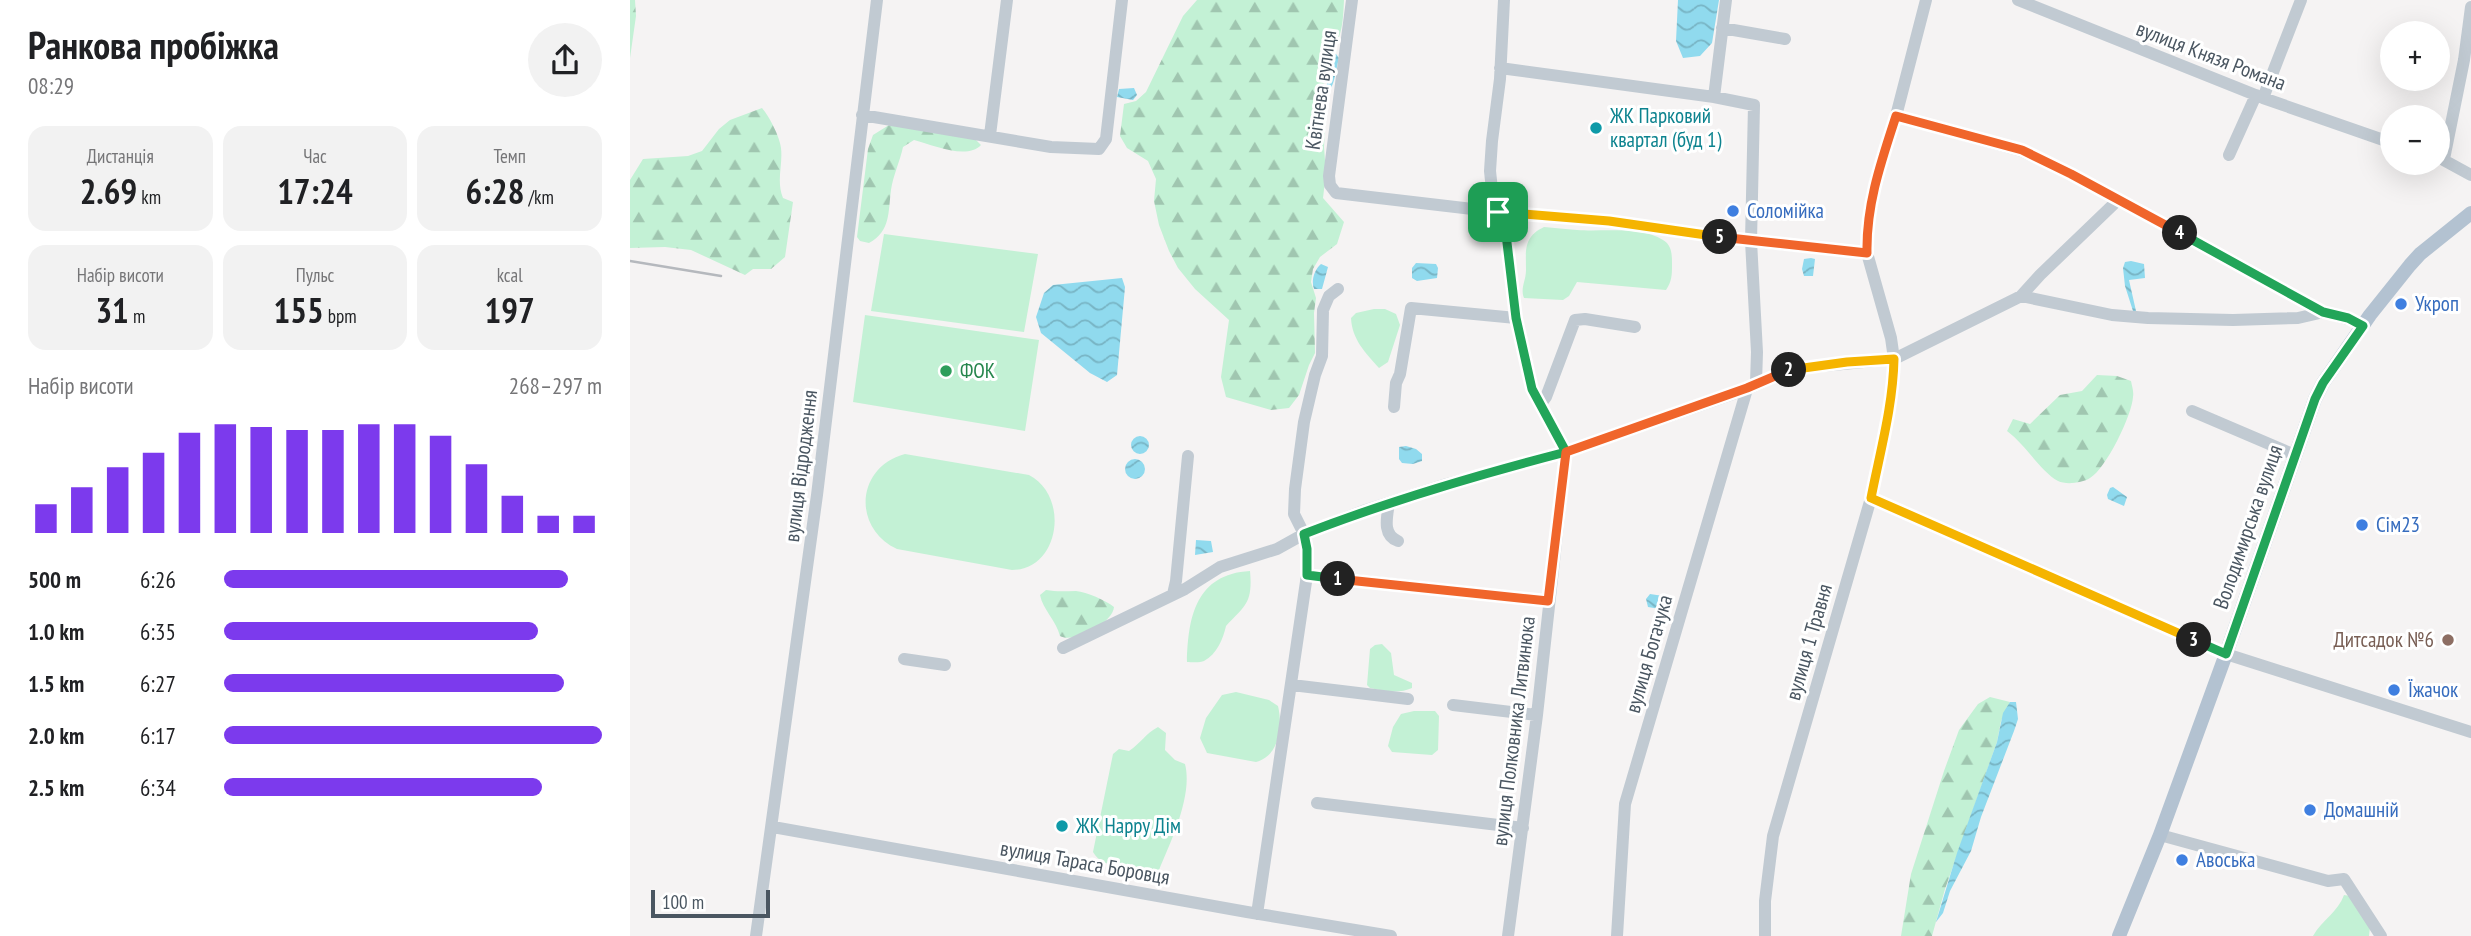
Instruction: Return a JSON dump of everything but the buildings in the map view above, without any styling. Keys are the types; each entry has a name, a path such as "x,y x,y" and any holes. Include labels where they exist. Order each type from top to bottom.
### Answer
{"main road":[{"name":"Володимирська вулиця","path":"2119,936 2160,835 2226,654 2311,407 2323,383 2363,326 2420,254 2471,213"}],"street":[{"name":"вулиця Відродження","path":"756,936 825,435 877,0"},
{"path":"990,135 1007,0"},
{"path":"862,115 1051,147 1099,149 1106,139 1122,0"},
{"name":"Квітнева вулиця","path":"1352,0 1330,185 1336,193 1498,212"},
{"path":"1504,0 1490,171 1493,199 1505,226 1516,318 1532,389 1566,452"},
{"path":"1500,68 1714,97 1726,0"},
{"name":"вулиця 1 Травня","path":"1765,936 1765,901 1773,836 1871,498 1888,416 1894,359 1891,338 1867,253 1869,209 1875,179 1896,116 1926,0"},
{"name":"вулиця Князя Романа","path":"2018,0 2259,96 2380,140"},
{"path":"2230,155 2301,0"},
{"path":"2450,118 2471,7"},
{"path":"1722,28 1785,39"},
{"name":"вулиця Богачука","path":"1616,936 1625,804 1751,386 1754,106 1714,97"},
{"path":"1896,116 2022,150 2323,312 2348,318 2363,326"},
{"path":"2450,163 2471,175"},
{"path":"1191,569 1220,567 1277,549 1304,534 1389,503 1447,484 1566,452 1792,369 1894,359 2021,296 2118,200"},
{"path":"1498,212 1609,221 1751,241 1867,253"},
{"path":"1257,914 1293,685 1307,575 1304,534 1294,514 1304,422 1322,356 1323,310 1329,296 1338,289"},
{"path":"2021,296 2112,315 2148,318 2233,320 2298,317 2323,312"},
{"path":"1394,407 1411,308 1516,318"},
{"path":"1540,405 1546,397 1575,320 1585,319 1635,327"},
{"path":"2192,411 2295,455"},
{"name":"вулиця Полковника Литвинюка","path":"1508,936 1537,715 1566,452"},
{"path":"1063,648 1185,589 1191,569 1188,456"},
{"path":"1871,498 2226,654 2471,732"},
{"path":"1389,503 1387,532 1390,538 1398,541"},
{"path":"1173,594 1191,569"},
{"path":"1307,575 1548,601"},
{"path":"904,659 945,665"},
{"path":"1293,685 1408,699"},
{"path":"1452,705 1537,715"},
{"path":"1317,803 1522,828"},
{"name":"вулиця Тараса Боровця","path":"773,827 1391,936"},
{"path":"2160,835 2328,881 2344,880 2381,936"}],"green space":[{"path":"630,0 635,0 636,16 630,58"},
{"path":"1197,0 1344,0 1339,36 1327,53 1322,96 1326,110 1326,173 1323,198 1344,222 1337,244 1320,257 1313,269 1311,282 1316,298 1315,353 1299,395 1289,408 1271,410 1226,397 1221,377 1229,320 1195,289 1178,268 1159,225 1154,201 1156,179 1148,161 1127,148 1120,136 1124,104 1136,101 1146,92 1183,16"},
{"path":"762,108 780,143 780,185 783,198 793,202 785,257 771,269 753,269 745,275 691,250 665,247 630,248 630,180 643,159 688,156 702,151 719,129 730,120"},
{"path":"889,125 974,138 981,145 975,149 959,151 914,140 903,147 892,185 885,227 869,243 860,241 857,237 868,149 873,135"},
{"path":"1544,227 1632,231 1654,236 1666,242 1671,250 1672,271 1669,284 1666,290 1577,282 1569,296 1563,300 1524,298 1527,245 1532,235"},
{"name":"ФОК","path":"884,234 1038,254 1024,332 871,311"},
{"path":"1385,309 1396,314 1400,325 1388,362 1379,368 1357,340 1351,318 1356,313"},
{"name":"ФОК","path":"865,315 1039,340 1025,431 853,402"},
{"path":"2097,375 2117,376 2131,381 2133,395 2128,416 2117,441 2096,473 2083,481 2058,481 2007,431 2013,419 2030,424 2060,395 2082,391"},
{"path":"905,454 1029,475 1042,485 1054,514 1054,530 1041,558 1028,567 1012,570 897,549 882,539 872,527 867,513 869,484 877,471 889,461"},
{"path":"1250,571 1249,597 1226,626 1216,650 1204,661 1187,662 1193,614 1207,589 1232,574"},
{"path":"1046,590 1080,592 1114,607 1107,619 1092,631 1066,638 1060,636 1042,600 1040,595"},
{"path":"1382,644 1391,653 1394,675 1412,683 1412,688 1391,691 1370,688 1367,685 1370,649"},
{"path":"1236,692 1269,700 1278,706 1278,740 1270,754 1256,762 1207,753 1200,738 1206,718 1222,695"},
{"path":"1990,697 2010,702 2001,721 1997,742 1945,889 1932,936 1901,936 1911,874 1959,730 1978,704"},
{"path":"1435,711 1439,716 1438,750 1432,755 1392,752 1388,746 1393,727 1401,714"},
{"path":"1158,727 1166,733 1165,750 1175,760 1185,764 1186,790 1180,818 1159,870 1113,866 1105,863 1093,852 1113,754 1119,749 1129,751"},
{"path":"2344,895 2350,896 2370,927 2369,936 2313,936 2338,906"}],"water":[{"path":"1678,0 1719,0 1712,43 1700,56 1683,58 1676,41"},
{"path":"1336,54 1339,58 1335,77 1327,93 1333,55"},
{"path":"1134,88 1137,95 1133,100 1117,97 1119,89"},
{"path":"1804,259 1815,259 1813,276 1804,276"},
{"path":"2125,262 2144,264 2145,278 2129,280 2136,311 2133,311 2125,286 2123,268"},
{"path":"1416,263 1436,264 1437,278 1417,281 1412,278 1412,268"},
{"path":"1321,264 1328,267 1322,289 1314,289 1314,276"},
{"path":"1122,278 1125,287 1117,375 1107,382 1090,373 1041,333 1036,317 1044,293 1053,285"},
{"path":"1140,436 1146,439 1149,445 1146,451 1140,454 1134,451 1131,445 1134,439"},
{"path":"1406,446 1422,454 1422,461 1402,463 1399,459 1399,447"},
{"path":"1135,459 1142,462 1145,469 1142,476 1135,479 1128,476 1125,469 1128,462"},
{"path":"2113,487 2127,497 2124,506 2108,499 2107,495"},
{"path":"1196,540 1211,541 1213,552 1195,555"},
{"path":"1650,594 1670,597 1666,610 1648,607 1646,599"},
{"path":"2010,702 2016,702 2018,719 2014,731 1971,851 1950,891 1943,913 1936,922 1957,853 1997,742 2003,713"}],"railway":[{"path":"630,261 721,276"}],"place":[{"name":"ЖК Парковий квартал (буд 1)","path":"1596,128"},
{"name":"Соломійка","path":"1733,211"},
{"name":"Укроп","path":"2401,304"},
{"name":"ФОК","path":"946,371"},
{"name":"Сім23","path":"2362,525"},
{"name":"Дитсадок №6","path":"2448,640"},
{"name":"Їжачок","path":"2394,690"},
{"name":"Домашній","path":"2310,810"},
{"name":"ЖК Happy Дім","path":"1062,826"},
{"name":"Авоська","path":"2182,860"}],"route":[{"path":"1498,212 1505,226 1516,318 1532,389 1566,452 1447,484 1363,511 1304,534 1307,575 1548,601 1566,452 1747,388 1792,369 1894,359 1886,427 1871,498 2226,654 2315,399 2323,383 2363,326 2348,318 2323,312 2022,150 1896,116 1875,179 1869,209 1867,253 1751,241 1609,221 1498,212"}]}
